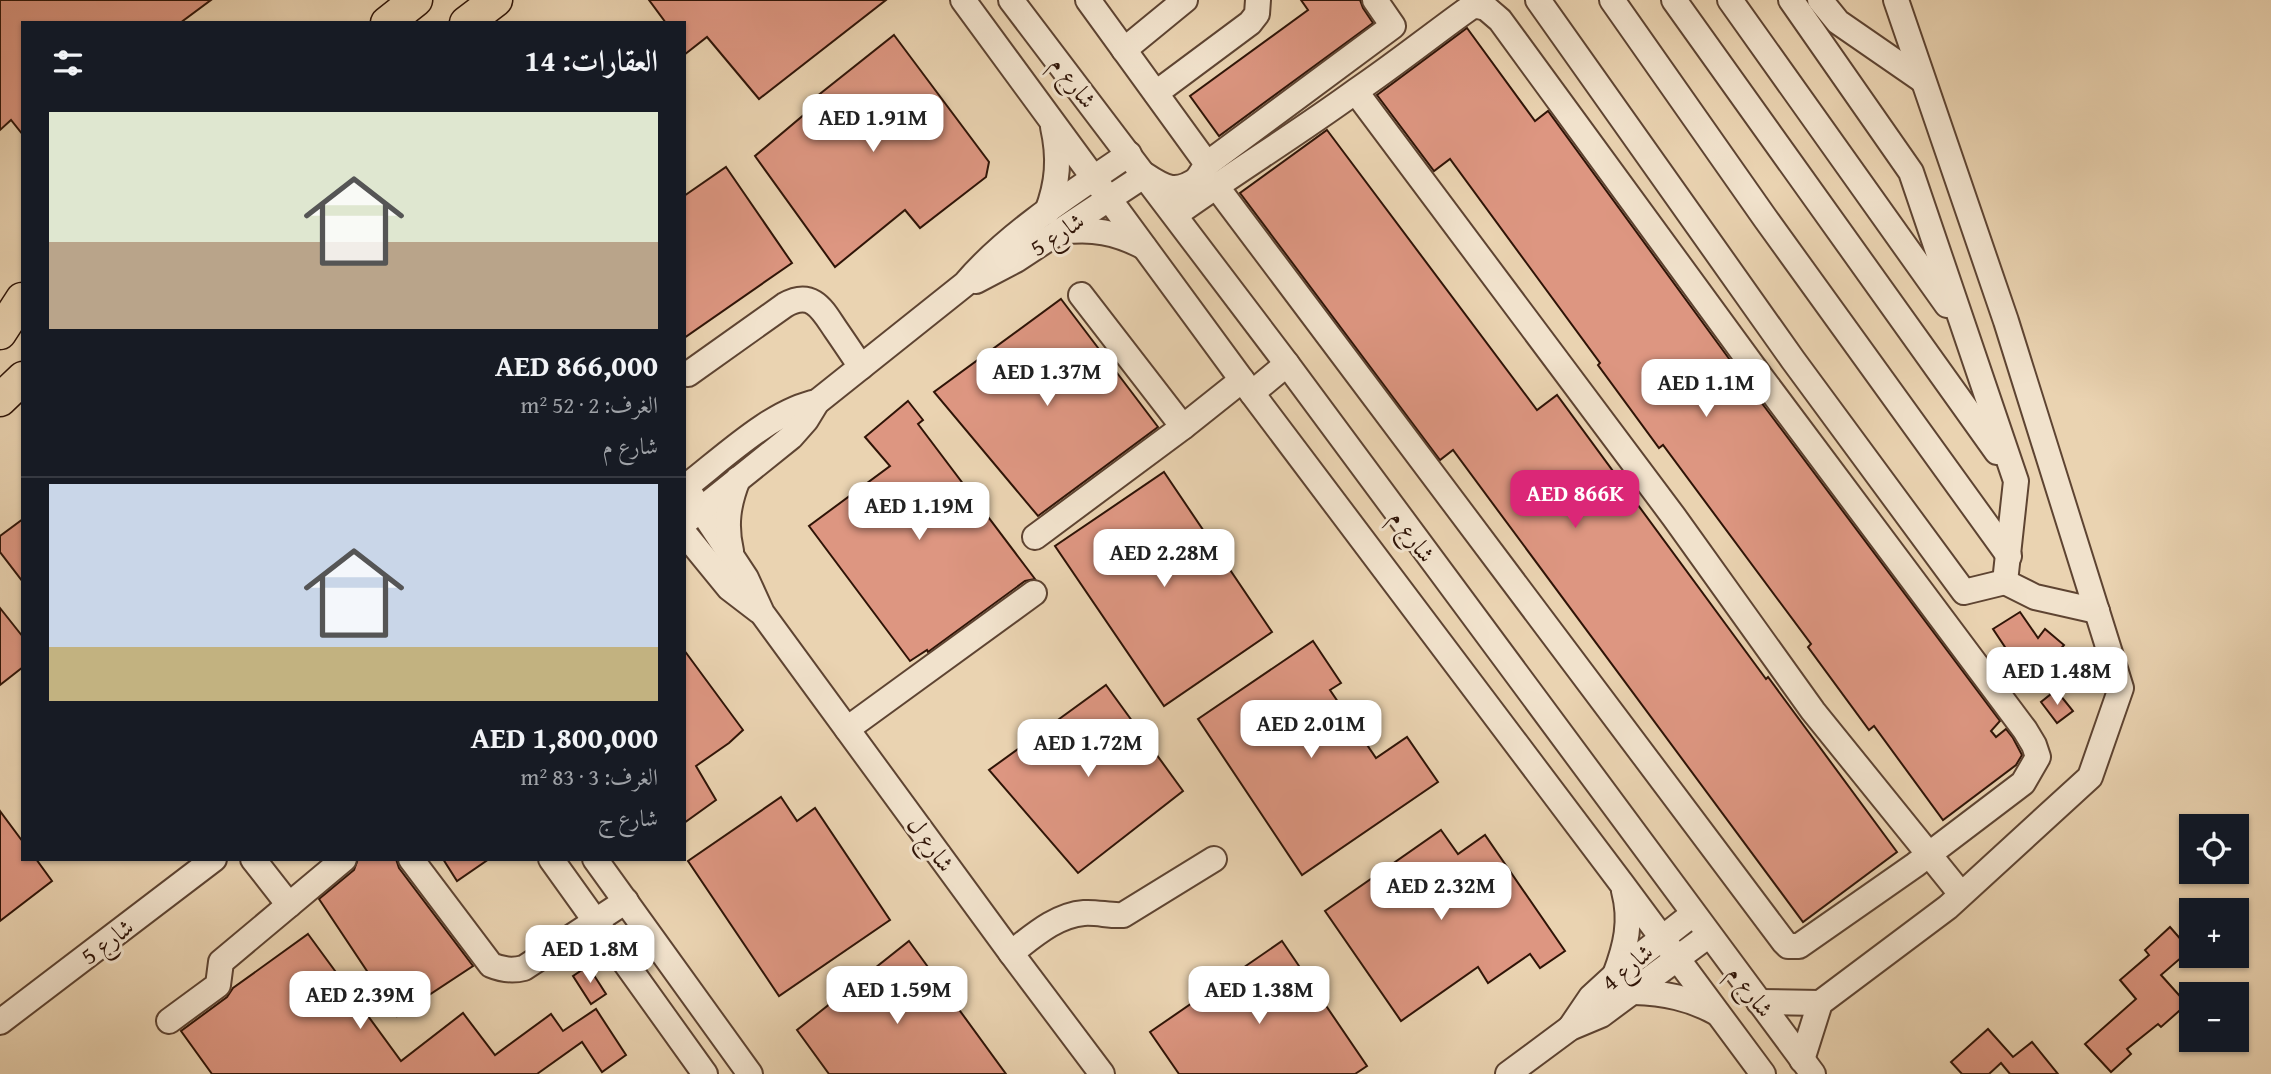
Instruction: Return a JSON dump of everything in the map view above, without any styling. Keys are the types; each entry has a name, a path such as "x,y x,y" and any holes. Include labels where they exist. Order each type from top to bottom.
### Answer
{"main road":[{"path":"388,21 416,0"},
{"path":"469,21 496,0"},
{"path":"0,318 21,301"},
{"path":"0,333 21,302"},
{"path":"0,400 21,380"}],"street":[{"path":"386,21 392,0"},
{"name":"شارع م","path":"962,0 1108,200 1146,247 1247,386 1763,1074"},
{"name":"شارع م","path":"1011,0 1145,175 1198,189 1287,364 1807,1067"},
{"path":"1088,0 1156,93 1198,189 1788,946 1799,946 1921,860 2023,783 2038,757 2034,746 1500,20 1486,8 1475,5 1356,92 1198,189"},
{"path":"1124,50 1185,0"},
{"path":"1156,93 1250,23 1257,14 1258,0"},
{"path":"1198,189 1393,26 1375,0"},
{"path":"1538,0 1801,371 1964,592 2005,582 2035,597 2097,611"},
{"path":"1612,0 2008,556"},
{"path":"1674,0 2013,474"},
{"path":"1730,0 1962,327"},
{"path":"1791,0 1912,172 2016,481 2005,582"},
{"path":"1819,0 1838,22 1922,80"},
{"path":"1759,1003 1819,1003 1948,907 2090,777 2121,688 2006,321 1896,0"},
{"path":"1356,92 1674,517 1921,860 1961,894"},
{"path":"1052,123 1058,145 1054,222 1105,231 1146,247"},
{"name":"شارع 5","path":"692,517 791,437 806,421 817,402 965,284 1005,267 1054,222 1093,179 1129,154"},
{"path":"1145,175 1165,188 1191,184 1198,189"},
{"name":"شارع 5","path":"1054,222 1108,200 1145,175"},
{"path":"1082,295 1183,427"},
{"path":"688,374 785,305 803,300 820,307 861,367"},
{"path":"1035,537 1183,427 1287,364"},
{"name":"شارع 5","path":"686,487 776,417 796,407 817,402"},
{"path":"732,555 727,536 727,517 738,479"},
{"name":"شارع ل","path":"686,492 692,517 732,555 762,613 1102,1074"},
{"name":"شارع ل","path":"686,537 695,555 729,588 762,613"},
{"path":"847,729 1034,593"},
{"path":"1516,742 1546,716"},
{"path":"1011,953 1051,923 1083,913 1123,915 1214,859"},
{"name":"شارع 5","path":"0,1022 211,861"},
{"path":"255,861 289,905"},
{"path":"169,1021 218,985 221,962 342,861"},
{"path":"413,861 491,965 501,969 524,968 626,901"},
{"path":"552,861 705,1074"},
{"path":"596,861 750,1074"},
{"path":"1622,884 1629,920 1624,983 1688,1000 1720,1015"},
{"name":"شارع 4","path":"1624,983 1661,938 1693,914"},
{"name":"شارع 4","path":"1508,1074 1570,1028 1591,998 1677,960 1709,935"},
{"path":"1807,1067 1819,1003"}],"building":[{"path":"0,0 211,0 183,21 21,21 21,132 11,120 0,130"},
{"path":"649,0 886,0 759,99 707,37 686,53 686,21 665,21"},
{"path":"1301,0 1360,0 1373,23 1219,136 1190,96 1308,10"},
{"path":"1467,28 1535,121 1548,111 1749,386 2000,721 1991,731 1996,737 2006,729 2013,738 2022,755 2016,765 1943,820 1874,726 1869,730 1808,647 1811,644 1663,445 1659,448 1450,159 1434,171 1377,95"},
{"path":"894,35 989,162 986,177 920,228 905,210 835,267 755,156 819,102 816,97"},
{"path":"1327,130 1537,410 1557,395 1897,852 1803,922 1453,450 1440,460 1240,193"},
{"path":"726,167 792,263 686,337 686,195"},
{"path":"1061,299 1158,427 1038,516 934,392"},
{"path":"908,401 923,420 918,424 1035,579 1025,581 928,652 927,650 910,661 809,526 890,466 865,437"},
{"path":"1164,472 1272,632 1164,706 1055,546"},
{"path":"21,520 21,579 0,552 0,536"},
{"path":"0,608 21,634 21,669 0,685"},
{"path":"2020,612 2038,638 2045,629 2064,645 2036,678 2013,659 1993,629"},
{"path":"1313,641 1341,683 1330,690 1376,758 1407,737 1438,782 1302,875 1198,719"},
{"path":"686,653 743,730 696,766 716,800 686,822"},
{"path":"1106,685 1183,791 1078,873 989,770"},
{"path":"2056,690 2073,711 2057,723 2041,702"},
{"path":"781,797 797,821 815,808 890,920 779,996 688,861"},
{"path":"0,811 21,839 21,861 37,861 52,881 0,921"},
{"path":"1441,830 1458,854 1485,835 1565,951 1540,968 1530,954 1488,983 1478,967 1401,1021 1325,911"},
{"path":"357,861 397,861 399,868 473,966 397,1016 319,899 354,870"},
{"path":"444,861 486,861 457,881"},
{"path":"2170,927 2179,937 2179,959 2161,975 2179,995 2179,1011 2161,1027 2158,1024 2127,1049 2131,1054 2111,1072 2085,1044 2136,999 2120,980 2149,955 2145,950"},
{"path":"308,934 401,1061 463,1013 495,1055 551,1014 563,1031 596,1009 626,1055 602,1072 582,1042 537,1074 212,1074 181,1031 227,997 233,988"},
{"path":"909,941 1006,1074 829,1074 797,1030"},
{"path":"1282,941 1367,1066 1355,1074 1179,1074 1150,1032"},
{"path":"588,966 606,994 591,1004 573,976"},
{"path":"1988,1029 2013,1057 2032,1042 2058,1074 2010,1074 2001,1063 1989,1074 1962,1074 1951,1062"}]}
